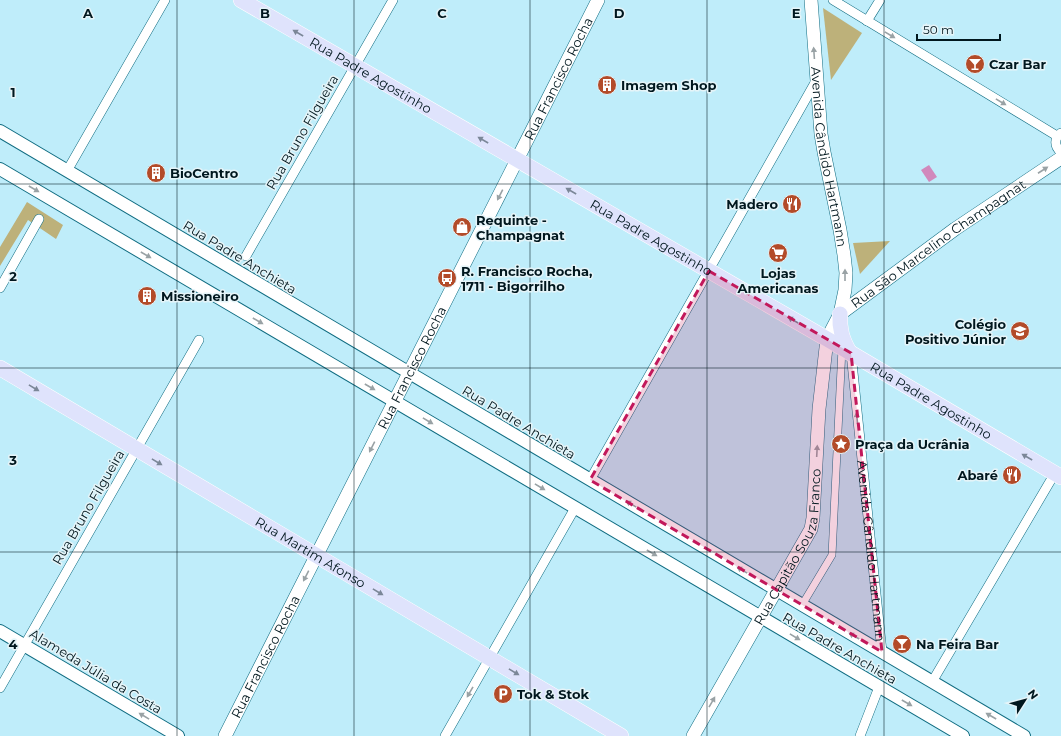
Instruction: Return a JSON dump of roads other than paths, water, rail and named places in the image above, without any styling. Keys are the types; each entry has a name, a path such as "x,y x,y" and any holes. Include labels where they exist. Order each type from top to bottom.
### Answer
{"main road":[{"name":"Rua Padre Agostinho","path":"241,0 1058,475"},
{"name":"Rua Francisco Rocha","path":"225,736 598,0"},
{"name":"Avenida Cândido Hartmann","path":"811,0 816,81 824,152 840,230 846,273 845,290 840,314"},
{"name":"Rua São Marcelino Champagnat","path":"826,339 840,314 955,229 1061,158"},
{"path":"840,314 842,339 846,351"},
{"name":"Rua Capitão Souza Franco","path":"692,736 809,535 813,523 819,409 826,339"},
{"name":"Rua Martim Afonso","path":"0,368 622,736"}],"street":[{"path":"67,171 165,0"},
{"name":"Rua Bruno Filgueira","path":"246,256 393,0"},
{"path":"832,0 1059,134 1055,143 1061,152"},
{"path":"867,21 880,0"},
{"path":"590,480 816,81"},
{"name":"Rua Padre Anchieta","path":"0,131 1024,736"},
{"name":"Rua Padre Anchieta","path":"0,169 963,736"},
{"path":"0,288 40,219"},
{"name":"Rua Bruno Filgueira","path":"0,688 199,340"},
{"path":"802,605 832,555 846,351"},
{"name":"Avenida Cândido Hartmann","path":"846,351 882,652"},
{"path":"932,682 1058,475"},
{"path":"445,736 575,508"},
{"name":"Alameda Júlia da Costa","path":"0,631 178,736"},
{"path":"860,736 879,687"}],"place":[{"name":"Czar Bar","path":"975,64"},
{"name":"Imagem Shop","path":"607,85"},
{"name":"BioCentro","path":"156,173"},
{"name":"Madero","path":"792,204"},
{"name":"Requinte - Champagnat","path":"462,227"},
{"name":"Lojas Americanas","path":"778,253"},
{"name":"R. Francisco Rocha, 1711 - Bigorrilho","path":"447,278"},
{"name":"Missioneiro","path":"147,296"},
{"name":"Colégio Positivo Júnior","path":"1020,331"},
{"name":"Praça da Ucrânia","path":"841,444"},
{"name":"Abaré","path":"1012,475"},
{"name":"Na Feira Bar","path":"902,644"},
{"name":"Tok & Stok","path":"503,694"}]}
